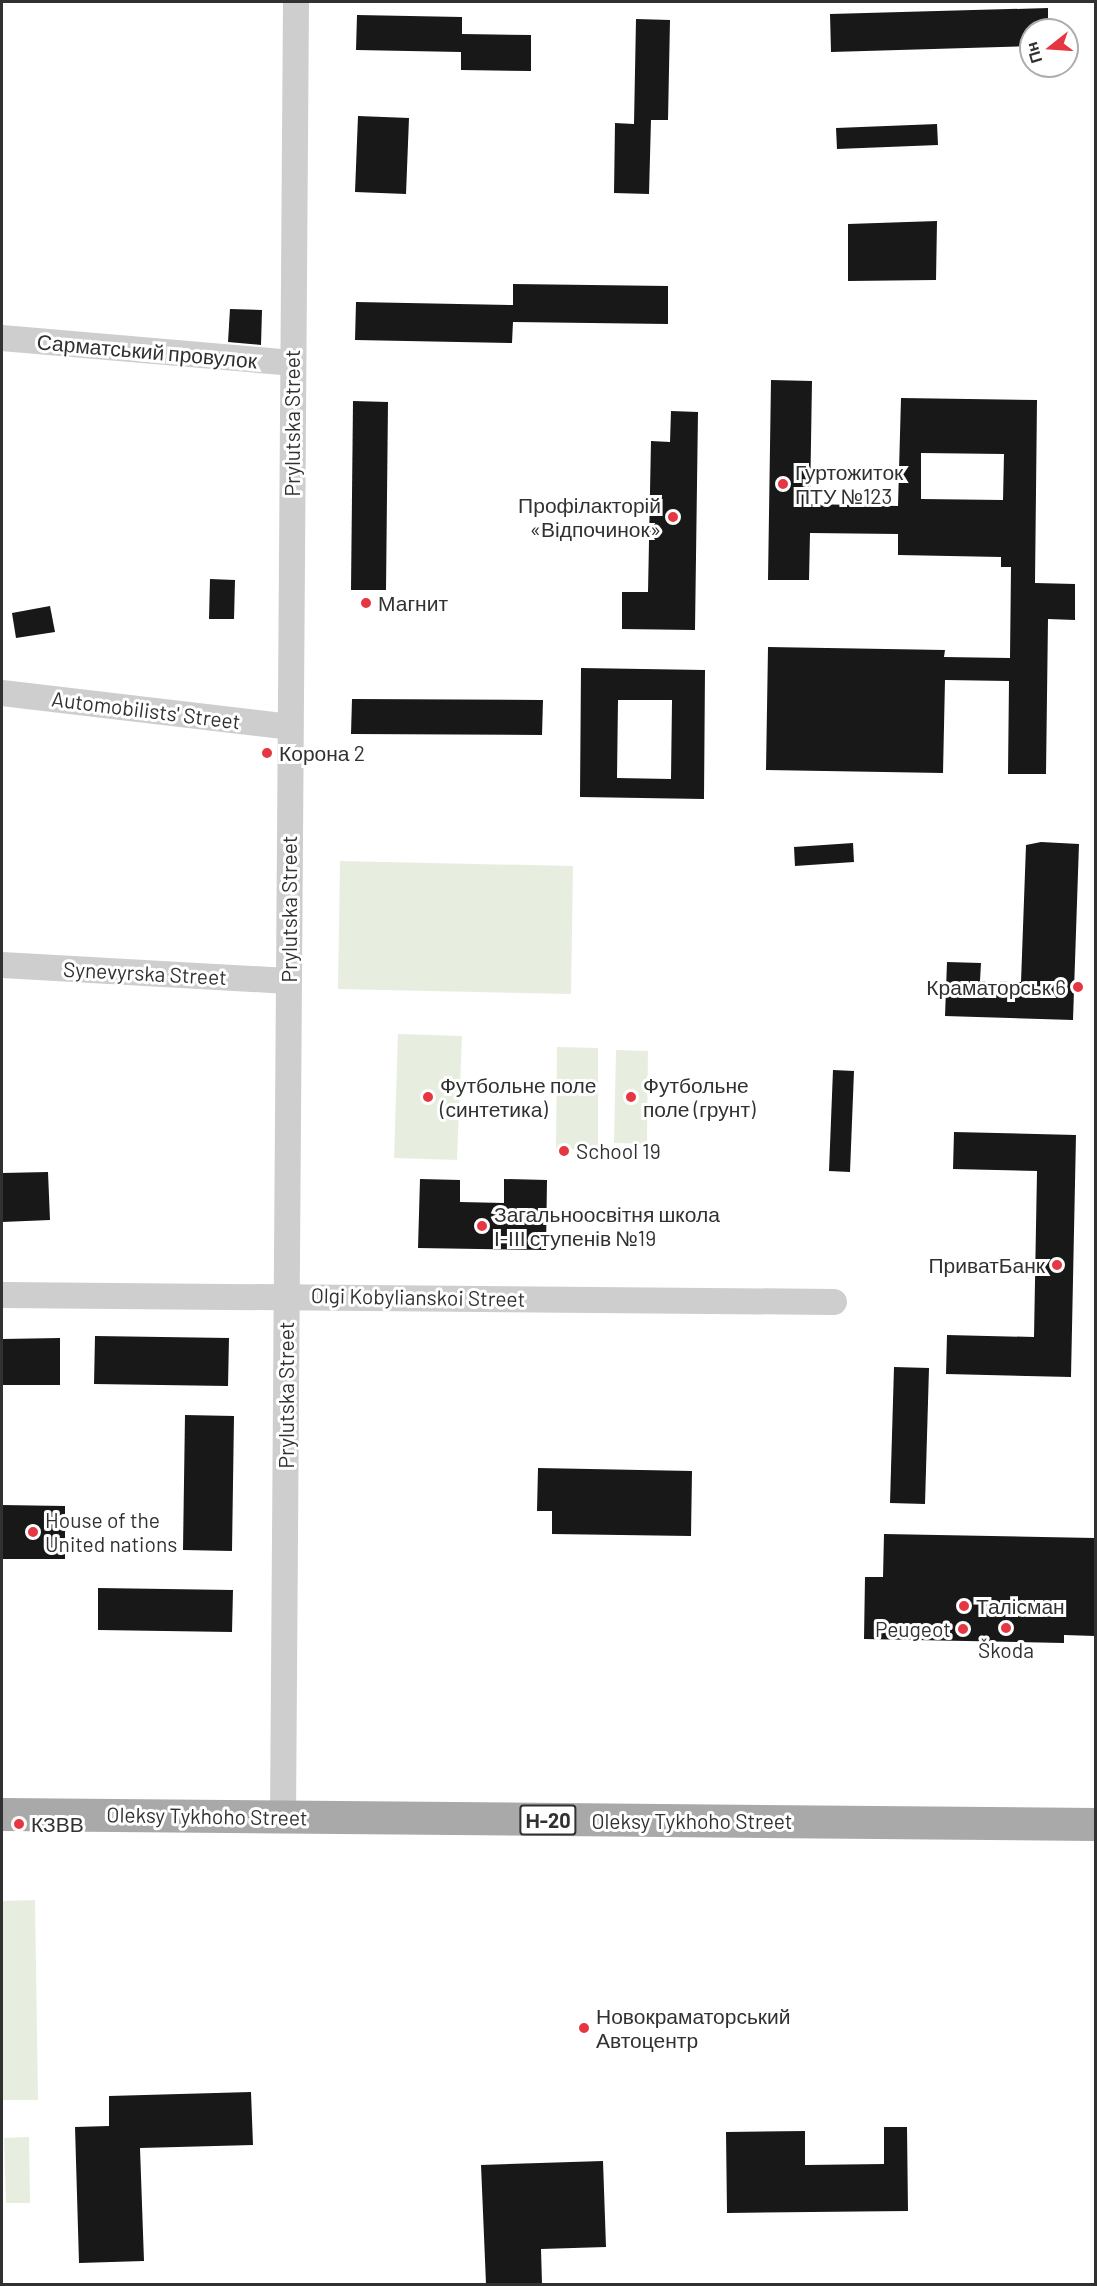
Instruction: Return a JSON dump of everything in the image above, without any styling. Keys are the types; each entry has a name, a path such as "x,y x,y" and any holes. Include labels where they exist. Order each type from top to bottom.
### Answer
{"main road":[{"name":"Oleksy Tykhoho Street","path":"2,1814 1095,1824"}],"street":[{"name":"Prylutska Street","path":"283,1817 296,2"},
{"name":"Сарматський провулок","path":"2,338 292,363"},
{"name":"Automobilists' Street","path":"2,693 290,728"},
{"name":"Synevyrska Street","path":"2,965 289,981"},
{"name":"Olgi Kobylianskoi Street","path":"2,1295 834,1302"}],"shaded area":[{"path":"340,861 573,866 571,994 338,989"},
{"name":"Футбольне поле (синтетика)","path":"398,1034 462,1036 457,1160 394,1158"},
{"path":"557,1047 598,1048 598,1150 556,1149"},
{"name":"Футбольне поле (грунт)","path":"616,1050 648,1051 647,1144 614,1143"},
{"path":"35,1900 38,2100 2,2100 2,1901"},
{"path":"29,2137 30,2203 6,2203 4,2138"}],"building":[{"path":"1048,8 1048,18 1019,18 1019,46 831,52 830,14"},
{"path":"357,15 462,17 462,34 531,35 531,71 461,70 461,52 356,50"},
{"path":"636,19 670,20 668,120 651,120 649,194 614,193 615,123 634,124"},
{"path":"358,116 409,118 406,194 355,192"},
{"path":"937,124 938,145 837,149 836,128"},
{"path":"937,221 936,280 848,281 848,224"},
{"path":"513,284 668,286 668,324 513,322 512,343 355,340 356,302 513,305"},
{"path":"230,309 262,310 261,345 228,342"},
{"path":"771,380 812,381 810,504 898,506 901,398 1037,400 1035,583 1075,584 1075,620 1048,619 1046,774 1008,774 1009,681 945,680 943,773 766,770 768,647 945,650 944,657 1010,658 1011,567 1001,567 1001,557 898,555 898,534 810,533 809,580 768,580","holes":["921,453 1004,454 1003,500 921,499"]},
{"path":"353,401 388,402 386,590 351,590"},
{"name":"Профілакторій «Відпочинок»","path":"671,411 698,412 695,630 622,629 622,592 648,592 651,441 670,442"},
{"path":"210,579 235,580 234,619 209,619"},
{"path":"50,606 55,632 16,638 12,613"},
{"path":"581,668 705,670 704,799 580,797","holes":["618,700 672,700 671,779 617,778"]},
{"path":"352,699 543,700 542,735 351,734"},
{"path":"1041,842 1079,844 1073,1020 945,1016 947,962 981,963 980,981 1021,982 1026,845"},
{"path":"853,843 854,862 795,866 794,847"},
{"path":"833,1070 854,1071 850,1172 829,1171"},
{"path":"954,1132 1076,1135 1071,1377 946,1374 947,1335 1034,1337 1037,1171 953,1169"},
{"path":"48,1172 50,1220 2,1222 2,1173"},
{"name":"Загальноосвітня школа І-ІІІ ступенів №19","path":"420,1179 460,1180 460,1202 504,1203 504,1179 547,1180 546,1250 418,1248"},
{"path":"95,1336 229,1338 228,1386 94,1384"},
{"path":"60,1338 60,1385 2,1385 2,1339"},
{"path":"894,1367 929,1368 925,1504 890,1503"},
{"path":"185,1415 234,1416 232,1551 183,1550"},
{"path":"538,1468 692,1471 691,1536 552,1534 552,1511 537,1511"},
{"name":"House of the United nations","path":"2,1505 65,1506 65,1559 2,1559"},
{"name":"Талісман","path":"884,1534 1095,1538 1095,1636 1064,1635 1064,1643 864,1639 865,1577 883,1577"},
{"path":"98,1588 233,1590 232,1632 98,1630"},
{"path":"251,2092 253,2145 140,2148 144,2261 79,2263 75,2127 109,2126 109,2096"},
{"path":"884,2127 907,2127 908,2211 727,2213 726,2132 805,2131 805,2165 884,2164"},
{"path":"603,2161 606,2247 541,2249 542,2284 486,2284 481,2165"}],"place":[{"name":"Гуртожиток ПТУ №123","path":"783,484"},
{"name":"Профілакторій «Відпочинок»","path":"673,517"},
{"name":"Магнит","path":"366,603"},
{"name":"Корона 2","path":"267,753"},
{"name":"Краматорськ 6","path":"1078,987"},
{"name":"Футбольне поле (синтетика)","path":"428,1097"},
{"name":"Футбольне поле (грунт)","path":"631,1097"},
{"name":"School 19","path":"564,1151"},
{"name":"Загальноосвітня школа І-ІІІ ступенів №19","path":"482,1226"},
{"name":"ПриватБанк","path":"1057,1265"},
{"name":"House of the United nations","path":"33,1532"},
{"name":"Талісман","path":"964,1606"},
{"name":"Škoda","path":"1006,1628"},
{"name":"Peugeot","path":"963,1629"},
{"name":"КЗВВ","path":"19,1824"},
{"name":"Новокраматорський Автоцентр","path":"584,2028"}]}
